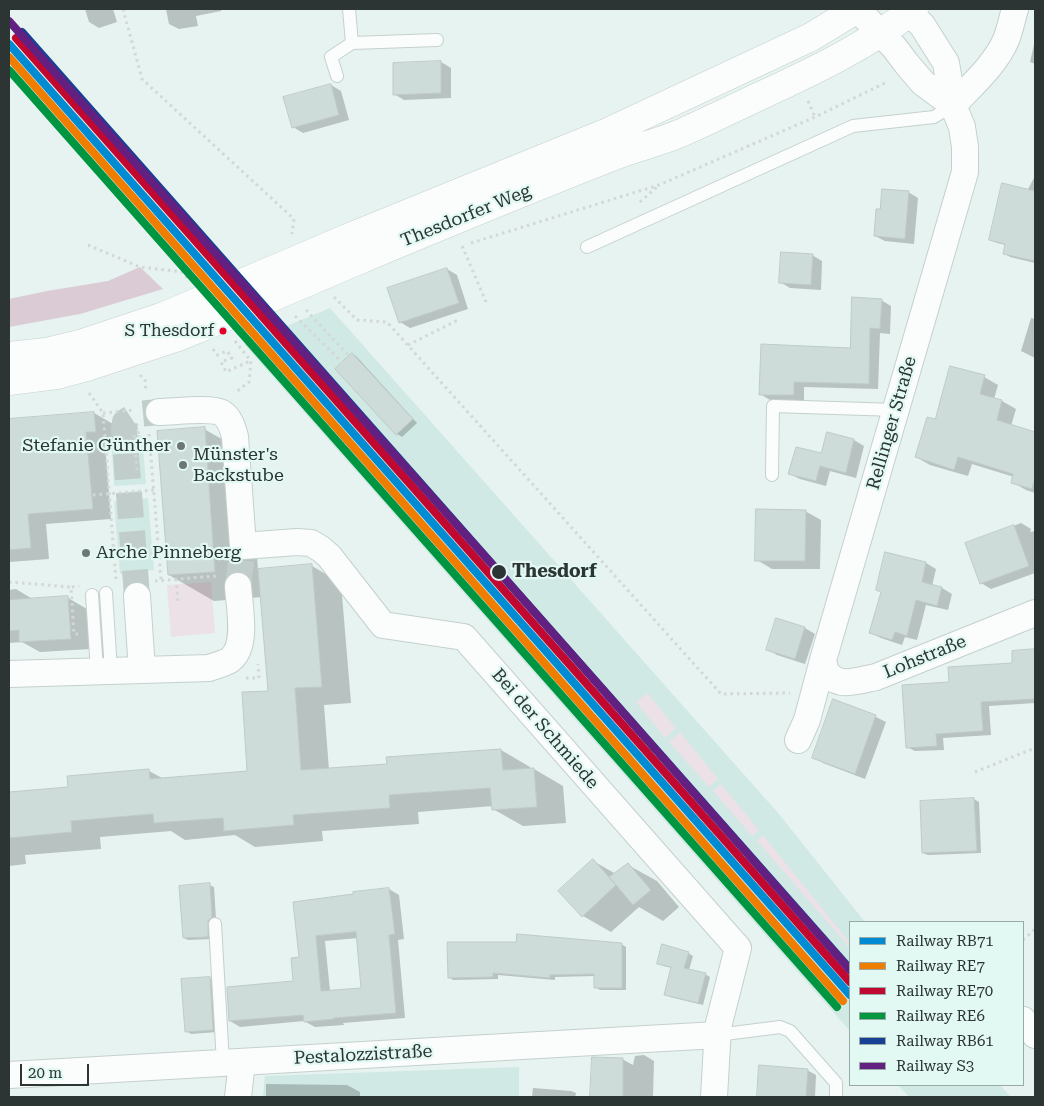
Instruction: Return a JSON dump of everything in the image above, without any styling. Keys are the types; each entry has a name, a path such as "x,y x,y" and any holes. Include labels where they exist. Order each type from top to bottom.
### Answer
{"street":[{"path":"857,9 894,47 923,83 953,105 995,60 1006,40 1013,11"},
{"name":"Thesdorfer Weg","path":"9,381 57,375 79,369 171,326 357,248 811,37 857,9"},
{"name":"Thesdorfer Weg","path":"357,248 548,182 619,154 680,133 848,54 881,33 909,10"},
{"name":"Rellinger Straße","path":"798,740 807,720 965,172 965,147 962,127 953,105 946,63 922,25 909,10"},
{"name":"Thesdorfer Weg","path":"9,356 46,352 124,330 171,326"},
{"path":"148,416 204,410 223,414"},
{"name":"Bei der Schmiede","path":"223,414 231,424 235,437 243,546 297,542 311,543 329,556 384,625 464,637 738,948 717,1035"},
{"path":"9,674 209,668 231,660 238,649 242,636 230,581"},
{"path":"135,587 142,670"},
{"name":"Lohstraße","path":"823,660 828,674 840,682 858,681 876,677 1035,613"},
{"path":"1024,1021 1035,1035"},
{"path":"714,1097 717,1035"},
{"name":"Pestalozzistraße","path":"9,1074 717,1035"},
{"path":"233,1062 238,1097"}],"lane":[{"path":"349,9 352,44"},
{"path":"337,76 331,57 352,44 437,40"},
{"path":"587,247 853,126 934,117 953,105"},
{"path":"772,475 772,406 896,410"},
{"path":"104,671 106,593"},
{"path":"92,595 104,671"},
{"path":"215,924 233,1062"},
{"path":"717,1035 780,1028 790,1031 836,1083 836,1097"}],"path":[{"path":"123,9 142,79 294,219 292,235"},
{"path":"454,248 659,185 816,117 885,83"},
{"path":"807,98 816,117"},
{"path":"88,245 140,267 182,272"},
{"path":"462,246 487,304"},
{"path":"330,293 357,320 387,322 721,694 814,693"},
{"path":"313,316 351,358"},
{"path":"408,345 460,319"},
{"path":"300,320 344,364"},
{"path":"214,351 217,355 227,351 232,358 221,362 226,372 251,361 249,382 232,395 223,414"},
{"path":"89,393 103,413 110,530 135,587 162,580 176,579 230,581"},
{"path":"103,413 148,416 162,580"},
{"path":"134,435 137,470"},
{"path":"93,495 154,490"},
{"path":"176,579 178,603"},
{"path":"9,582 71,587 80,586"},
{"path":"71,587 71,596"},
{"path":"250,678 259,678"},
{"path":"975,772 1035,748"},
{"path":"1024,939 1035,929"}],"shaded area":[{"path":"140,267 163,289 80,314 9,327 9,299 108,281"},
{"path":"330,308 779,814 864,921 849,921 849,1030 244,344"},
{"path":"142,435 146,484 114,486 111,437"},
{"path":"148,498 154,570 120,574 114,501"},
{"path":"211,582 215,633 171,637 167,585"},
{"path":"647,693 676,728 665,738 636,702"},
{"path":"680,732 718,779 709,787 669,742"},
{"path":"721,784 759,830 752,836 713,791"},
{"path":"763,835 849,942 849,947 757,841"},
{"path":"519,1067 519,1097 263,1097 265,1076"},
{"path":"899,1086 1001,1086 1011,1097 909,1097"}],"building":[{"path":"441,61 441,93 393,95 393,63"},
{"path":"331,84 339,115 292,128 283,97"},
{"path":"1002,183 1035,191 1035,261 1003,254 1005,244 989,240"},
{"path":"882,189 909,191 905,239 874,236 876,209 880,209"},
{"path":"781,252 813,254 811,285 779,283"},
{"path":"447,268 459,303 399,323 387,288"},
{"path":"852,297 882,299 880,329 870,328 869,384 794,382 794,395 759,395 761,344 850,348"},
{"path":"352,353 413,419 396,435 335,369"},
{"path":"950,366 985,375 980,394 1002,400 997,420 1035,432 1035,478 1032,489 1011,483 1013,474 958,457 954,470 915,457 927,417 935,419"},
{"path":"94,412 96,432 86,432 93,509 28,514 31,548 9,550 9,419"},
{"path":"205,427 215,572 168,575 157,431"},
{"path":"827,432 854,439 846,473 820,466 816,481 788,474 796,447 821,453"},
{"path":"756,509 806,510 805,561 755,561"},
{"path":"1014,525 1029,566 980,584 965,543"},
{"path":"885,552 926,562 922,582 942,587 937,606 916,600 907,636 895,632 892,640 869,633 881,592 876,590"},
{"path":"312,564 322,687 295,688 301,770 387,764 386,757 501,749 503,770 534,768 537,807 492,810 490,788 389,795 390,808 293,815 294,825 224,831 223,818 154,823 153,814 71,821 72,832 9,838 9,792 68,787 67,776 149,769 150,779 247,771 242,692 268,691 258,569"},
{"path":"68,596 71,639 19,642 19,630 9,631 9,600"},
{"path":"776,618 805,627 795,659 766,650"},
{"path":"1035,649 1035,699 981,702 983,731 936,734 937,746 906,748 902,685 949,682 948,667 1012,663 1012,651"},
{"path":"833,699 876,715 855,774 812,758"},
{"path":"974,798 977,851 922,853 920,801"},
{"path":"593,859 616,885 582,917 558,891"},
{"path":"628,863 651,890 633,905 609,877"},
{"path":"210,883 212,917 208,921 208,937 183,938 179,886"},
{"path":"389,888 395,934 389,935 396,1013 304,1022 303,1015 229,1021 227,987 293,981 291,958 299,957 293,902 353,894 353,892","holes":["356,932 361,988 321,991 316,936"]},
{"path":"517,934 622,943 622,988 594,988 594,974 550,975 550,978 493,973 493,977 448,978 447,942 516,942"},
{"path":"662,944 689,952 684,968 706,973 698,1003 664,995 671,967 657,964"},
{"path":"210,977 213,1030 185,1032 181,979"},
{"path":"592,1057 623,1058 623,1097 590,1097"},
{"path":"759,1065 808,1069 806,1097 757,1097"}],"tunnel":[{"path":"137,596 124,430 125,422 137,414 159,412"},
{"path":"238,586 243,546"}],"rail line":[{"name":"S3","path":"9,21 849,969"},
{"name":"RB61","path":"22,32 849,968"},
{"name":"RE70","path":"16,38 849,981"},
{"name":"RB71","path":"9,44 849,994"},
{"name":"RE7","path":"9,57 843,1001"},
{"name":"RE6","path":"9,70 837,1007"}],"place":[{"name":"S Thesdorf","path":"223,331"},
{"name":"Stefanie Günther","path":"181,446"},
{"name":"Münster's Backstube","path":"183,465"},
{"name":"Arche Pinneberg","path":"86,553"},
{"name":"Thesdorf","path":"499,572"}]}
